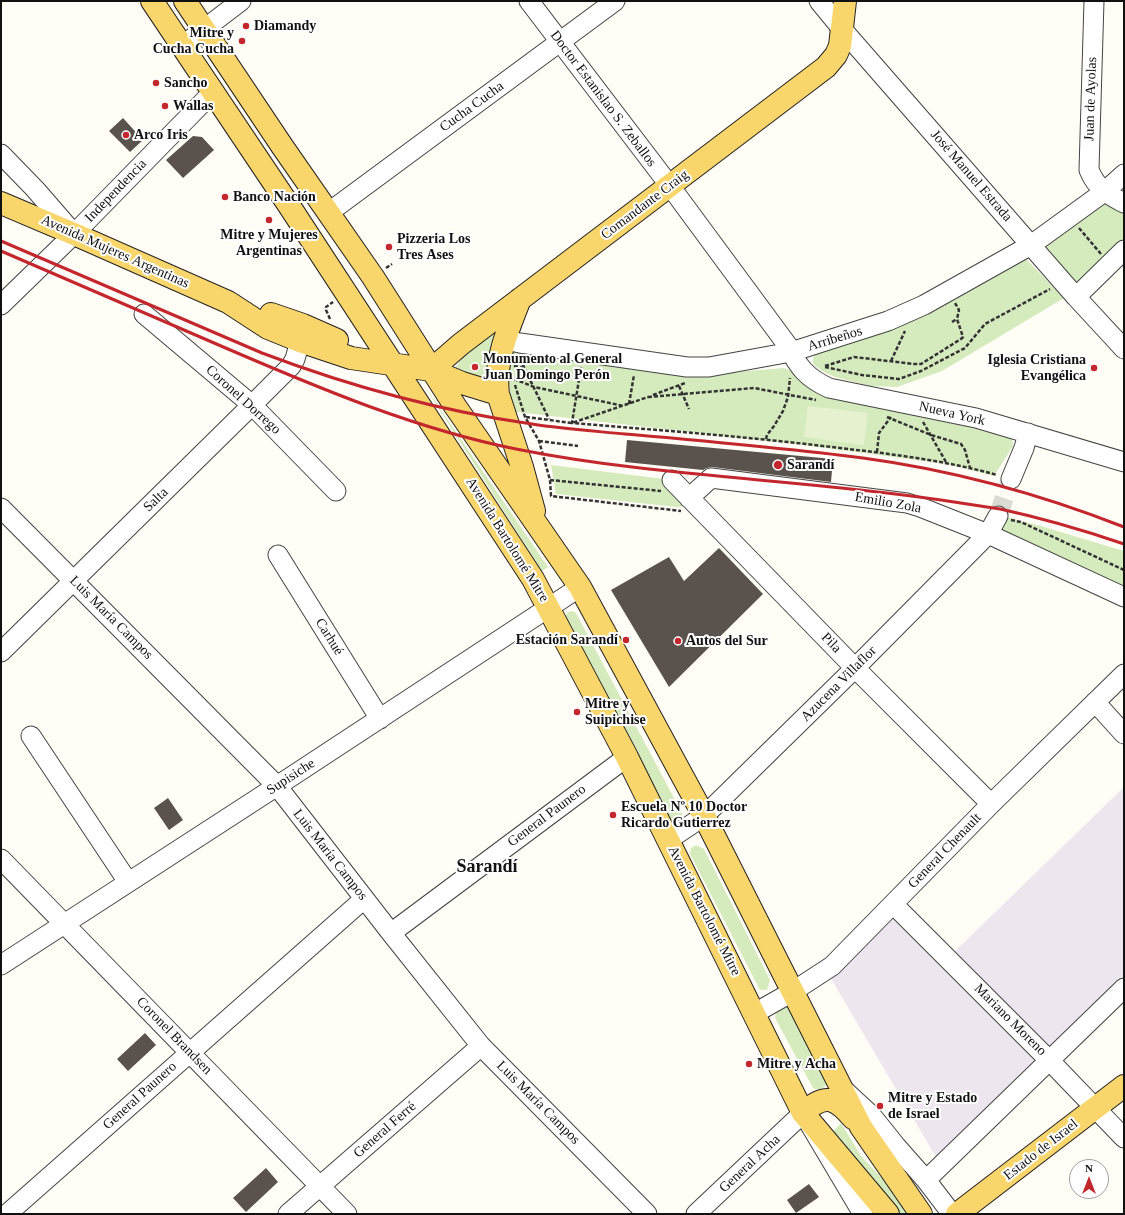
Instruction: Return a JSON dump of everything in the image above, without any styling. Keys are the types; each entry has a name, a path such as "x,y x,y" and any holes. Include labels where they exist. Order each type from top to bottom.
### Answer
{"main road":[{"name":"Avenida Bartolomé Mitre","path":"152,1 290,207 533,579 549,607 668,840 803,1113 888,1214"},
{"path":"185,1 373,277 431,370 538,528 580,587 704,816 861,1127"},
{"name":"Comandante Craig","path":"431,370 520,299 826,67 836,55 840,46 845,1"},
{"name":"Avenida Mujeres Argentinas","path":"1,203 228,302 275,315 303,325 393,364"},
{"path":"520,299 512,342 497,382 498,394 522,467 538,528"},
{"name":"Avenida Mujeres Argentinas","path":"228,302 268,328 300,341 351,358 431,370 462,384 498,394"},
{"name":"Estado de Israel","path":"957,1214 1124,1086"},
{"path":"803,1113 818,1102 825,1099 832,1100 843,1107 861,1127 921,1214"}],"street":[{"path":"182,46 241,1"},
{"name":"Doctor Estanislao S. Zeballos","path":"529,1 670,186 788,346 794,358"},
{"name":"Cucha Cucha","path":"328,213 615,1"},
{"name":"José Manuel Estrada","path":"820,1 842,29 1076,297 1124,349"},
{"name":"Juan de Ayolas","path":"1094,1 1089,170 1097,185 1104,192"},
{"name":"Independencia","path":"1,305 74,234 213,92"},
{"path":"1,154 35,189 74,234"},
{"name":"Arribeños","path":"512,342 687,367 709,367 794,358 903,315 948,292 1031,245 1104,192 1124,174"},
{"path":"1104,192 1124,203"},
{"path":"1076,297 1109,263 1124,250"},
{"name":"Coronel Dorrego","path":"144,314 252,405 336,491"},
{"name":"Salta","path":"1,652 290,366 295,358 300,341"},
{"name":"Nueva York","path":"794,358 805,373 817,382 829,388 976,418 1124,462"},
{"path":"1011,479 1024,448 1028,433"},
{"name":"Emilio Zola","path":"694,503 711,478 907,503 988,534 1124,598"},
{"name":"Pila","path":"667,485 694,503 991,804"},
{"name":"Luis María Campos","path":"1,508 277,786 364,899 481,1046 647,1214"},
{"name":"Azucena Villaflor","path":"668,840 704,816 856,668 988,534 998,516"},
{"name":"Carhué","path":"278,555 380,719"},
{"name":"Supisiche","path":"1,965 580,587"},
{"name":"General Chenault","path":"754,1013 792,992 832,966 991,804 1124,674"},
{"path":"1095,702 1124,734"},
{"path":"31,736 128,882"},
{"name":"General Paunero","path":"391,933 626,757"},
{"name":"Coronel Brandsen","path":"1,859 347,1214"},
{"name":"General Paunero","path":"7,1211 364,899"},
{"name":"Mariano Moreno","path":"893,904 1050,1061 1124,1138"},
{"path":"926,1180 1124,988"},
{"name":"General Ferré","path":"288,1214 481,1046"},
{"path":"842,1087 872,1116 926,1180 952,1214"},
{"name":"General Acha","path":"696,1214 803,1113"},
{"name":"Avenida Bartolomé Mitre","path":"803,1113 863,1214"}],"path":[{"path":"1070,217 1109,263"},
{"path":"948,292 959,310 957,319 962,333 961,339 921,364 854,357 823,367 862,375 899,379 921,371 965,348 985,324 1063,282"},
{"path":"891,362 908,326 903,315"},
{"path":"952,322 957,319"},
{"path":"512,342 549,420"},
{"path":"572,423 583,352"},
{"path":"766,439 767,435 783,411 789,394 790,379 794,368 794,358"},
{"path":"629,404 636,360"},
{"path":"511,365 525,417 539,441 550,480 550,496 682,511 694,503"},
{"path":"514,379 534,387 624,406"},
{"path":"572,423 686,383"},
{"path":"679,386 689,409"},
{"path":"648,397 754,388 819,400"},
{"path":"877,452 878,432 891,418 908,404 931,435 946,462"},
{"path":"885,416 931,435 961,444 965,450 970,468"},
{"path":"525,417 572,423 766,439 877,452 946,462 1011,479"},
{"path":"539,441 578,446"},
{"path":"550,480 667,485"},
{"path":"998,516 1021,522 1124,570"}],"shaded area":[{"path":"1124,787 1124,980 940,1164 826,970 892,908 949,957"}],"green space":[{"path":"1104,202 1124,212 1124,241 1073,285 1041,249"},
{"path":"1026,259 1064,298 942,371 897,387 870,386 835,377 822,371 813,364 813,358 818,350 897,326"},
{"path":"499,325 491,383 453,372 463,355"},
{"path":"509,351 709,374 784,368 789,370 807,386 1006,434 1012,439 1013,446 994,476 947,464 802,445 516,412 512,408 506,356"},
{"path":"418,376 548,567 542,571"},
{"path":"808,406 868,413 864,445 804,437"},
{"path":"551,465 664,479 691,506 677,507 556,494"},
{"path":"1007,517 1124,551 1124,589 1000,534"},
{"path":"573,611 576,613 682,813 682,823 677,824 671,819 566,620 566,615 568,612"},
{"path":"696,845 704,849 770,980 767,990 760,990 690,854 691,848"},
{"path":"782,1005 787,1006 826,1079 826,1085 821,1088 813,1088 775,1018 777,1007"},
{"path":"841,1123 861,1156 888,1185 908,1214 896,1214 827,1138"}],"building":[{"name":"Arco Iris","path":"123,118 143,140 130,152 109,131"},
{"path":"193,136 202,137 214,150 183,178 166,160"},
{"path":"627,440 833,459 831,482 712,467 703,470 625,462"},
{"name":"Autos del Sur","path":"719,548 763,594 669,687 611,590 669,557 684,581"},
{"path":"168,798 183,820 169,830 154,808"},
{"path":"145,1033 156,1045 128,1071 117,1059"},
{"path":"266,1168 278,1182 246,1212 233,1198"},
{"path":"809,1184 819,1197 796,1213 787,1200"}],"tunnel":[{"path":"998,516 1011,479"}],"railway":[{"path":"1,241 262,353 361,387 429,405 498,419 544,426 774,448 896,463 963,476 1028,494 1124,527"},
{"path":"1,251 334,393 405,419 479,441 516,449 622,466 888,493 1000,509 1031,516 1124,544"}],"place":[{"name":"Diamandy","path":"246,26"},
{"name":"Mitre y Cucha Cucha","path":"242,41"},
{"name":"Sancho","path":"156,83"},
{"name":"Wallas","path":"165,106"},
{"name":"Arco Iris","path":"126,135"},
{"name":"Banco Nación","path":"225,197"},
{"name":"Mitre y Mujeres Argentinas","path":"269,220"},
{"name":"Pizzeria Los Tres Ases","path":"389,247"},
{"name":"Monumento al General Juan Domingo Perón","path":"475,367"},
{"name":"Iglesia Cristiana Evangélica","path":"1094,368"},
{"name":"Sarandí","path":"778,465"},
{"name":"Estación Sarandí","path":"626,640"},
{"name":"Autos del Sur","path":"678,641"},
{"name":"Mitre y Suipichise","path":"577,712"},
{"name":"Escuela Nº 10 Doctor Ricardo Gutierrez","path":"613,815"},
{"name":"Mitre y Acha","path":"749,1064"},
{"name":"Mitre y Estado de Israel","path":"880,1106"}],"district":[{"name":"Sarandí","path":"487,867"}]}
